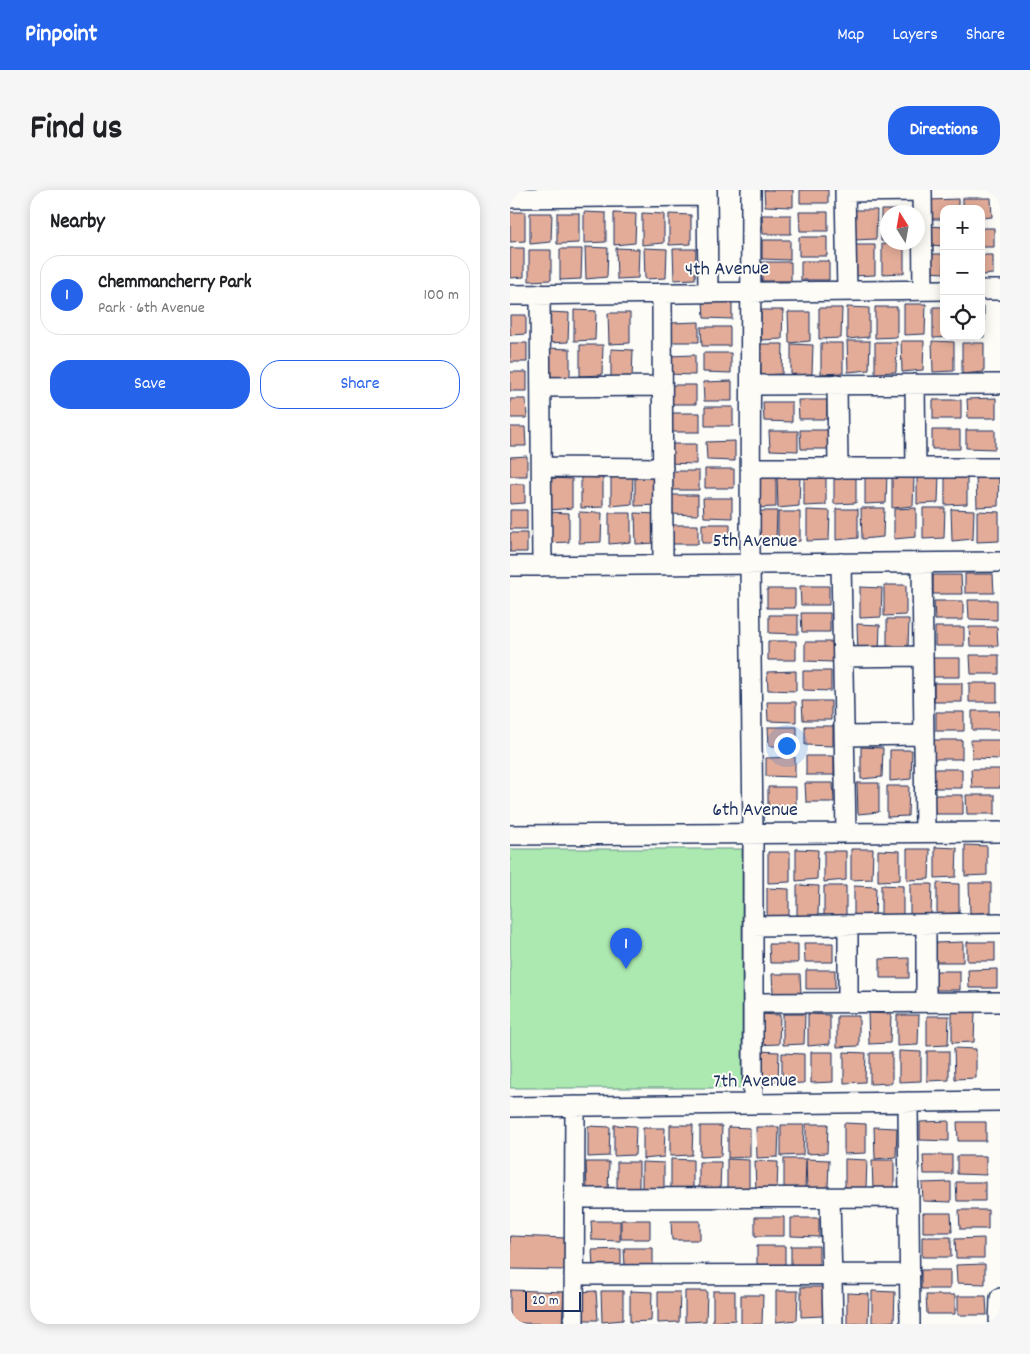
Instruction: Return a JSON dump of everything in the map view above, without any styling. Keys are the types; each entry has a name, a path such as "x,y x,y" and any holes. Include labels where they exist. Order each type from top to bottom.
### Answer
{"street":[{"path":"751,190 750,564 754,834 753,1104"},
{"path":"847,291 845,191 922,191 923,290"},
{"path":"510,198 534,194 707,193 708,293"},
{"name":"4th Avenue","path":"510,295 940,290"},
{"path":"985,290 1000,290"},
{"path":"662,293 663,565"},
{"path":"540,294 542,566"},
{"path":"837,384 838,468"},
{"path":"916,384 916,468"},
{"path":"751,385 1000,384"},
{"path":"541,387 662,386"},
{"path":"542,467 663,468"},
{"path":"751,468 1000,468"},
{"name":"5th Avenue","path":"510,566 1000,562"},
{"path":"841,563 846,833"},
{"path":"922,563 925,832"},
{"path":"843,657 923,656"},
{"path":"844,736 924,735"},
{"name":"6th Avenue","path":"510,835 1000,832"},
{"path":"753,926 1000,923"},
{"path":"926,924 926,1002"},
{"path":"848,925 848,1002"},
{"path":"753,1003 1000,1002"},
{"name":"7th Avenue","path":"510,1107 1000,1101"},
{"path":"908,1102 910,1324"},
{"path":"574,1324 575,1106"},
{"path":"574,1198 909,1197"},
{"path":"830,1198 833,1324"},
{"path":"574,1275 910,1274"},
{"path":"999,1324 1000,1298"}],"green space":[{"path":"510,849 742,849 742,1088 510,1088"}],"building":[{"path":"764,190 793,190 793,207 765,206"},
{"path":"800,190 828,190 828,203 800,203"},
{"path":"963,198 991,198 992,217 985,218 985,205 963,205"},
{"path":"958,199 958,205 940,205 940,219 930,219 929,200"},
{"path":"855,210 877,210 876,239 855,240"},
{"path":"510,212 525,212 525,241 510,242"},
{"path":"584,212 606,213 606,242 584,243"},
{"path":"799,212 828,212 828,231 800,231"},
{"path":"530,213 552,213 551,242 530,244"},
{"path":"557,213 579,213 579,243 557,244"},
{"path":"614,213 636,214 635,243 614,245"},
{"path":"642,213 664,214 664,243 642,245"},
{"path":"669,214 691,215 691,244 669,245"},
{"path":"762,215 791,215 791,234 763,234"},
{"path":"929,226 940,227 940,246 929,245"},
{"path":"985,228 994,228 994,247 985,247"},
{"path":"799,237 827,237 827,256 799,256"},
{"path":"762,240 790,240 790,260 762,259"},
{"path":"853,245 875,245 875,275 853,276"},
{"path":"585,247 608,248 607,277 586,279"},
{"path":"510,248 524,248 524,277 510,278"},
{"path":"616,248 639,249 638,278 617,279"},
{"path":"644,248 667,249 666,278 645,279"},
{"path":"560,249 582,249 581,279 560,280"},
{"path":"673,249 696,249 695,279 674,280"},
{"path":"529,250 551,250 551,280 529,281"},
{"path":"882,250 904,250 904,273 882,274"},
{"path":"929,254 940,254 940,273 929,272"},
{"path":"985,255 993,255 993,274 985,275"},
{"path":"801,261 829,261 829,280 801,280"},
{"path":"762,262 791,262 791,281 762,281"},
{"path":"732,299 732,319 704,318 703,300"},
{"path":"904,304 926,304 925,334 904,335"},
{"path":"847,307 869,308 869,337 847,339"},
{"path":"875,307 897,307 897,337 875,338"},
{"path":"933,307 940,307 940,338 933,338"},
{"path":"819,308 842,308 841,338 819,339"},
{"path":"574,310 596,311 595,340 574,341"},
{"path":"761,310 783,310 782,339 761,340"},
{"path":"547,312 569,313 568,342 547,343"},
{"path":"788,312 810,312 810,341 789,343"},
{"path":"608,313 630,313 630,343 609,344"},
{"path":"510,315 526,315 526,334 510,335"},
{"path":"699,322 699,342 671,342 670,323"},
{"path":"701,327 730,327 730,346 702,346"},
{"path":"847,341 870,341 869,370 848,372"},
{"path":"901,341 924,341 923,370 902,372"},
{"path":"932,341 954,342 954,371 933,372"},
{"path":"875,342 897,342 896,372 875,373"},
{"path":"510,343 527,343 527,362 510,362"},
{"path":"821,343 843,343 843,373 821,374"},
{"path":"962,343 984,343 984,372 962,374"},
{"path":"760,344 783,344 782,374 761,375"},
{"path":"791,344 813,345 812,374 791,375"},
{"path":"580,345 603,345 602,375 580,376"},
{"path":"548,348 570,349 570,378 548,379"},
{"path":"611,349 633,350 632,379 611,380"},
{"path":"703,353 731,353 731,373 703,372"},
{"path":"695,355 695,375 667,374 667,356"},
{"path":"510,372 527,372 527,391 510,391"},
{"path":"732,381 732,401 704,401 703,382"},
{"path":"668,385 696,385 696,404 668,404"},
{"path":"996,398 996,418 968,418 967,399"},
{"path":"510,399 526,399 527,418 510,418"},
{"path":"798,400 827,400 827,419 799,419"},
{"path":"933,400 961,400 961,419 933,419"},
{"path":"763,402 792,402 792,422 764,421"},
{"path":"705,407 733,407 733,426 705,426"},
{"path":"671,413 700,413 700,432 672,432"},
{"path":"510,427 525,427 526,446 510,446"},
{"path":"800,430 829,430 829,449 801,449"},
{"path":"932,430 960,430 960,449 932,449"},
{"path":"966,430 995,430 995,449 966,448"},
{"path":"769,431 798,431 798,451 770,450"},
{"path":"735,441 735,461 707,460 706,442"},
{"path":"667,444 696,444 696,464 668,463"},
{"path":"527,456 527,476 510,476 510,457"},
{"path":"705,469 734,469 734,488 705,488"},
{"path":"671,471 699,471 699,490 671,490"},
{"path":"834,473 856,474 856,503 834,504"},
{"path":"865,473 887,474 886,503 865,504"},
{"path":"917,473 939,474 938,503 917,504"},
{"path":"945,474 967,474 967,504 945,505"},
{"path":"611,475 633,475 632,504 611,506"},
{"path":"635,475 657,476 657,505 635,506"},
{"path":"804,475 826,476 826,505 804,506"},
{"path":"976,476 999,477 998,506 977,507"},
{"path":"581,477 603,478 603,507 581,508"},
{"path":"754,477 776,477 776,507 754,508"},
{"path":"777,477 800,477 799,506 778,508"},
{"path":"892,477 914,477 913,506 892,508"},
{"path":"550,478 572,479 572,508 550,510"},
{"path":"510,484 525,484 525,503 510,504"},
{"path":"670,495 698,495 698,515 670,514"},
{"path":"703,498 732,498 732,518 704,517"},
{"path":"861,508 884,508 883,537 862,539"},
{"path":"916,508 916,537 894,539 894,509"},
{"path":"923,508 945,508 944,538 923,539"},
{"path":"836,509 858,509 858,538 836,540"},
{"path":"951,509 974,510 973,539 952,541"},
{"path":"510,510 527,510 527,529 510,529"},
{"path":"807,510 830,511 829,540 807,541"},
{"path":"754,511 777,511 776,540 754,542"},
{"path":"977,511 999,512 999,541 977,542"},
{"path":"547,512 569,513 569,542 547,543"},
{"path":"579,512 602,513 601,542 579,543"},
{"path":"778,512 800,512 800,541 778,543"},
{"path":"609,513 631,513 631,542 609,544"},
{"path":"635,513 657,514 657,543 636,544"},
{"path":"702,524 730,524 730,543 702,543"},
{"path":"669,525 698,525 698,544 669,544"},
{"path":"510,533 527,533 527,552 510,552"},
{"path":"965,574 993,574 994,593 965,593"},
{"path":"933,575 961,575 962,594 933,594"},
{"path":"884,585 906,585 906,615 884,616"},
{"path":"800,586 829,586 829,605 801,605"},
{"path":"860,587 882,588 881,617 860,618"},
{"path":"767,589 795,589 795,608 767,608"},
{"path":"968,600 997,600 997,620 969,619"},
{"path":"934,601 963,601 963,620 935,620"},
{"path":"801,613 830,613 830,632 802,632"},
{"path":"769,615 798,615 798,634 769,633"},
{"path":"887,619 909,619 908,648 887,649"},
{"path":"857,624 880,625 879,654 858,655"},
{"path":"935,627 964,627 964,646 935,646"},
{"path":"969,627 997,627 998,646 970,646"},
{"path":"768,641 796,641 796,660 768,660"},
{"path":"805,642 833,642 833,662 805,661"},
{"path":"970,655 999,655 999,674 971,674"},
{"path":"931,658 960,658 960,677 932,677"},
{"path":"796,671 796,691 768,690 767,672"},
{"path":"803,671 831,671 831,691 803,690"},
{"path":"934,683 962,683 962,702 934,702"},
{"path":"969,683 997,683 997,702 969,702"},
{"path":"802,701 831,701 831,720 803,720"},
{"path":"767,702 796,702 796,722 768,721"},
{"path":"972,711 1000,711 1000,730 972,730"},
{"path":"936,712 964,712 964,731 936,731"},
{"path":"805,726 833,726 833,746 805,745"},
{"path":"768,727 797,727 797,746 769,746"},
{"path":"933,740 962,740 962,759 934,759"},
{"path":"971,740 1000,740 1000,759 972,758"},
{"path":"861,747 883,748 882,777 861,779"},
{"path":"890,750 912,750 911,779 890,781"},
{"path":"806,756 834,756 834,775 806,775"},
{"path":"795,757 795,777 766,776 766,758"},
{"path":"933,769 962,769 962,788 934,788"},
{"path":"971,769 1000,769 1000,788 972,788"},
{"path":"805,783 833,783 834,802 806,802"},
{"path":"857,783 879,783 879,812 858,814"},
{"path":"887,786 909,786 908,816 887,817"},
{"path":"768,787 796,787 796,806 768,806"},
{"path":"934,795 963,795 963,814 935,814"},
{"path":"966,795 995,795 995,814 967,814"},
{"path":"965,845 987,846 987,875 965,876"},
{"path":"935,847 957,848 956,877 935,878"},
{"path":"796,849 818,850 817,879 796,881"},
{"path":"851,849 873,849 872,879 851,880"},
{"path":"907,849 930,849 929,879 907,880"},
{"path":"878,850 900,851 900,880 878,881"},
{"path":"824,851 846,851 846,880 824,882"},
{"path":"768,852 790,852 790,882 768,883"},
{"path":"937,883 959,884 959,913 937,914"},
{"path":"969,883 991,883 991,912 970,914"},
{"path":"910,884 932,884 931,914 910,915"},
{"path":"797,885 819,886 818,915 797,916"},
{"path":"881,885 903,886 903,915 881,916"},
{"path":"824,886 846,886 846,916 824,917"},
{"path":"854,886 876,887 875,916 854,917"},
{"path":"767,888 789,889 789,918 767,919"},
{"path":"963,942 963,962 935,962 935,943"},
{"path":"967,942 995,942 995,961 967,961"},
{"path":"804,943 833,943 833,962 805,962"},
{"path":"769,944 798,944 798,963 770,963"},
{"path":"909,958 909,978 880,978 880,959"},
{"path":"997,969 997,988 969,988 968,970"},
{"path":"806,970 835,970 835,989 806,989"},
{"path":"932,971 960,971 960,990 932,990"},
{"path":"772,974 800,974 801,993 773,993"},
{"path":"952,1012 975,1012 974,1042 952,1043"},
{"path":"868,1013 891,1014 890,1043 869,1044"},
{"path":"758,1014 780,1015 779,1044 758,1045"},
{"path":"783,1014 805,1014 804,1044 783,1045"},
{"path":"808,1014 830,1015 830,1044 808,1046"},
{"path":"897,1015 919,1015 918,1045 897,1046"},
{"path":"837,1016 859,1016 859,1046 837,1047"},
{"path":"927,1016 949,1016 948,1045 927,1046"},
{"path":"954,1048 976,1049 976,1078 955,1079"},
{"path":"757,1051 779,1052 778,1081 757,1083"},
{"path":"899,1051 921,1052 921,1081 899,1082"},
{"path":"927,1051 949,1051 949,1080 927,1081"},
{"path":"811,1052 833,1052 833,1082 811,1083"},
{"path":"844,1052 866,1053 865,1082 844,1083"},
{"path":"782,1053 804,1054 804,1083 782,1084"},
{"path":"870,1053 892,1053 892,1083 870,1084"},
{"path":"949,1121 949,1141 920,1140 920,1122"},
{"path":"957,1122 986,1122 986,1141 958,1141"},
{"path":"844,1123 866,1124 866,1153 844,1154"},
{"path":"806,1124 828,1124 827,1153 806,1154"},
{"path":"614,1125 636,1126 635,1155 614,1156"},
{"path":"670,1125 693,1125 692,1155 670,1156"},
{"path":"781,1125 804,1125 803,1155 781,1156"},
{"path":"588,1126 610,1127 609,1156 588,1157"},
{"path":"700,1126 722,1126 721,1156 700,1157"},
{"path":"728,1127 750,1128 750,1157 728,1158"},
{"path":"756,1127 779,1127 778,1157 757,1158"},
{"path":"874,1127 897,1128 896,1157 875,1159"},
{"path":"643,1128 665,1128 664,1157 643,1159"},
{"path":"923,1155 952,1155 952,1174 924,1174"},
{"path":"957,1156 986,1156 986,1175 957,1174"},
{"path":"671,1159 693,1160 693,1189 671,1190"},
{"path":"727,1159 749,1160 749,1189 727,1190"},
{"path":"784,1159 806,1159 805,1189 784,1190"},
{"path":"806,1159 829,1160 828,1189 807,1190"},
{"path":"845,1159 867,1160 866,1189 845,1191"},
{"path":"872,1160 894,1160 894,1189 873,1190"},
{"path":"755,1161 778,1162 777,1191 756,1192"},
{"path":"586,1162 609,1162 608,1192 587,1193"},
{"path":"617,1162 639,1162 639,1192 617,1193"},
{"path":"642,1162 664,1163 664,1192 642,1193"},
{"path":"699,1162 721,1162 720,1191 699,1193"},
{"path":"951,1182 951,1202 923,1201 922,1183"},
{"path":"956,1182 985,1182 985,1201 957,1201"},
{"path":"959,1210 988,1210 988,1229 960,1229"},
{"path":"923,1213 951,1213 952,1232 923,1232"},
{"path":"755,1217 784,1217 784,1236 755,1236"},
{"path":"791,1218 819,1218 819,1237 791,1236"},
{"path":"621,1220 650,1220 650,1239 621,1239"},
{"path":"591,1221 620,1221 620,1241 592,1240"},
{"path":"671,1221 700,1221 700,1240 672,1240"},
{"path":"510,1236 567,1238 566,1270 510,1269"},
{"path":"922,1237 951,1237 951,1257 922,1257"},
{"path":"984,1238 984,1258 956,1258 955,1239"},
{"path":"757,1246 785,1246 785,1265 757,1265"},
{"path":"791,1246 819,1246 819,1265 791,1265"},
{"path":"624,1248 653,1248 653,1267 625,1267"},
{"path":"621,1249 621,1269 593,1268 592,1250"},
{"path":"985,1264 985,1284 957,1283 956,1265"},
{"path":"921,1270 950,1270 950,1289 921,1289"},
{"path":"801,1287 823,1287 823,1316 801,1317"},
{"path":"510,1290 564,1292 562,1324 510,1323"},
{"path":"596,1291 598,1320 581,1320 578,1292"},
{"path":"601,1291 623,1291 623,1320 602,1322"},
{"path":"630,1291 652,1292 651,1321 630,1322"},
{"path":"685,1291 707,1291 706,1321 685,1322"},
{"path":"713,1291 735,1291 735,1320 713,1322"},
{"path":"776,1291 798,1291 797,1320 776,1322"},
{"path":"872,1291 895,1292 894,1321 872,1323"},
{"path":"658,1292 680,1292 679,1322 658,1323"},
{"path":"847,1293 869,1294 868,1323 847,1324"},
{"path":"741,1295 763,1295 762,1324 741,1324"},
{"path":"926,1295 955,1295 955,1314 927,1314"},
{"path":"958,1296 986,1296 987,1315 958,1315"}],"place":[{"name":"Chemmancherry Park","path":"626,969"}]}
